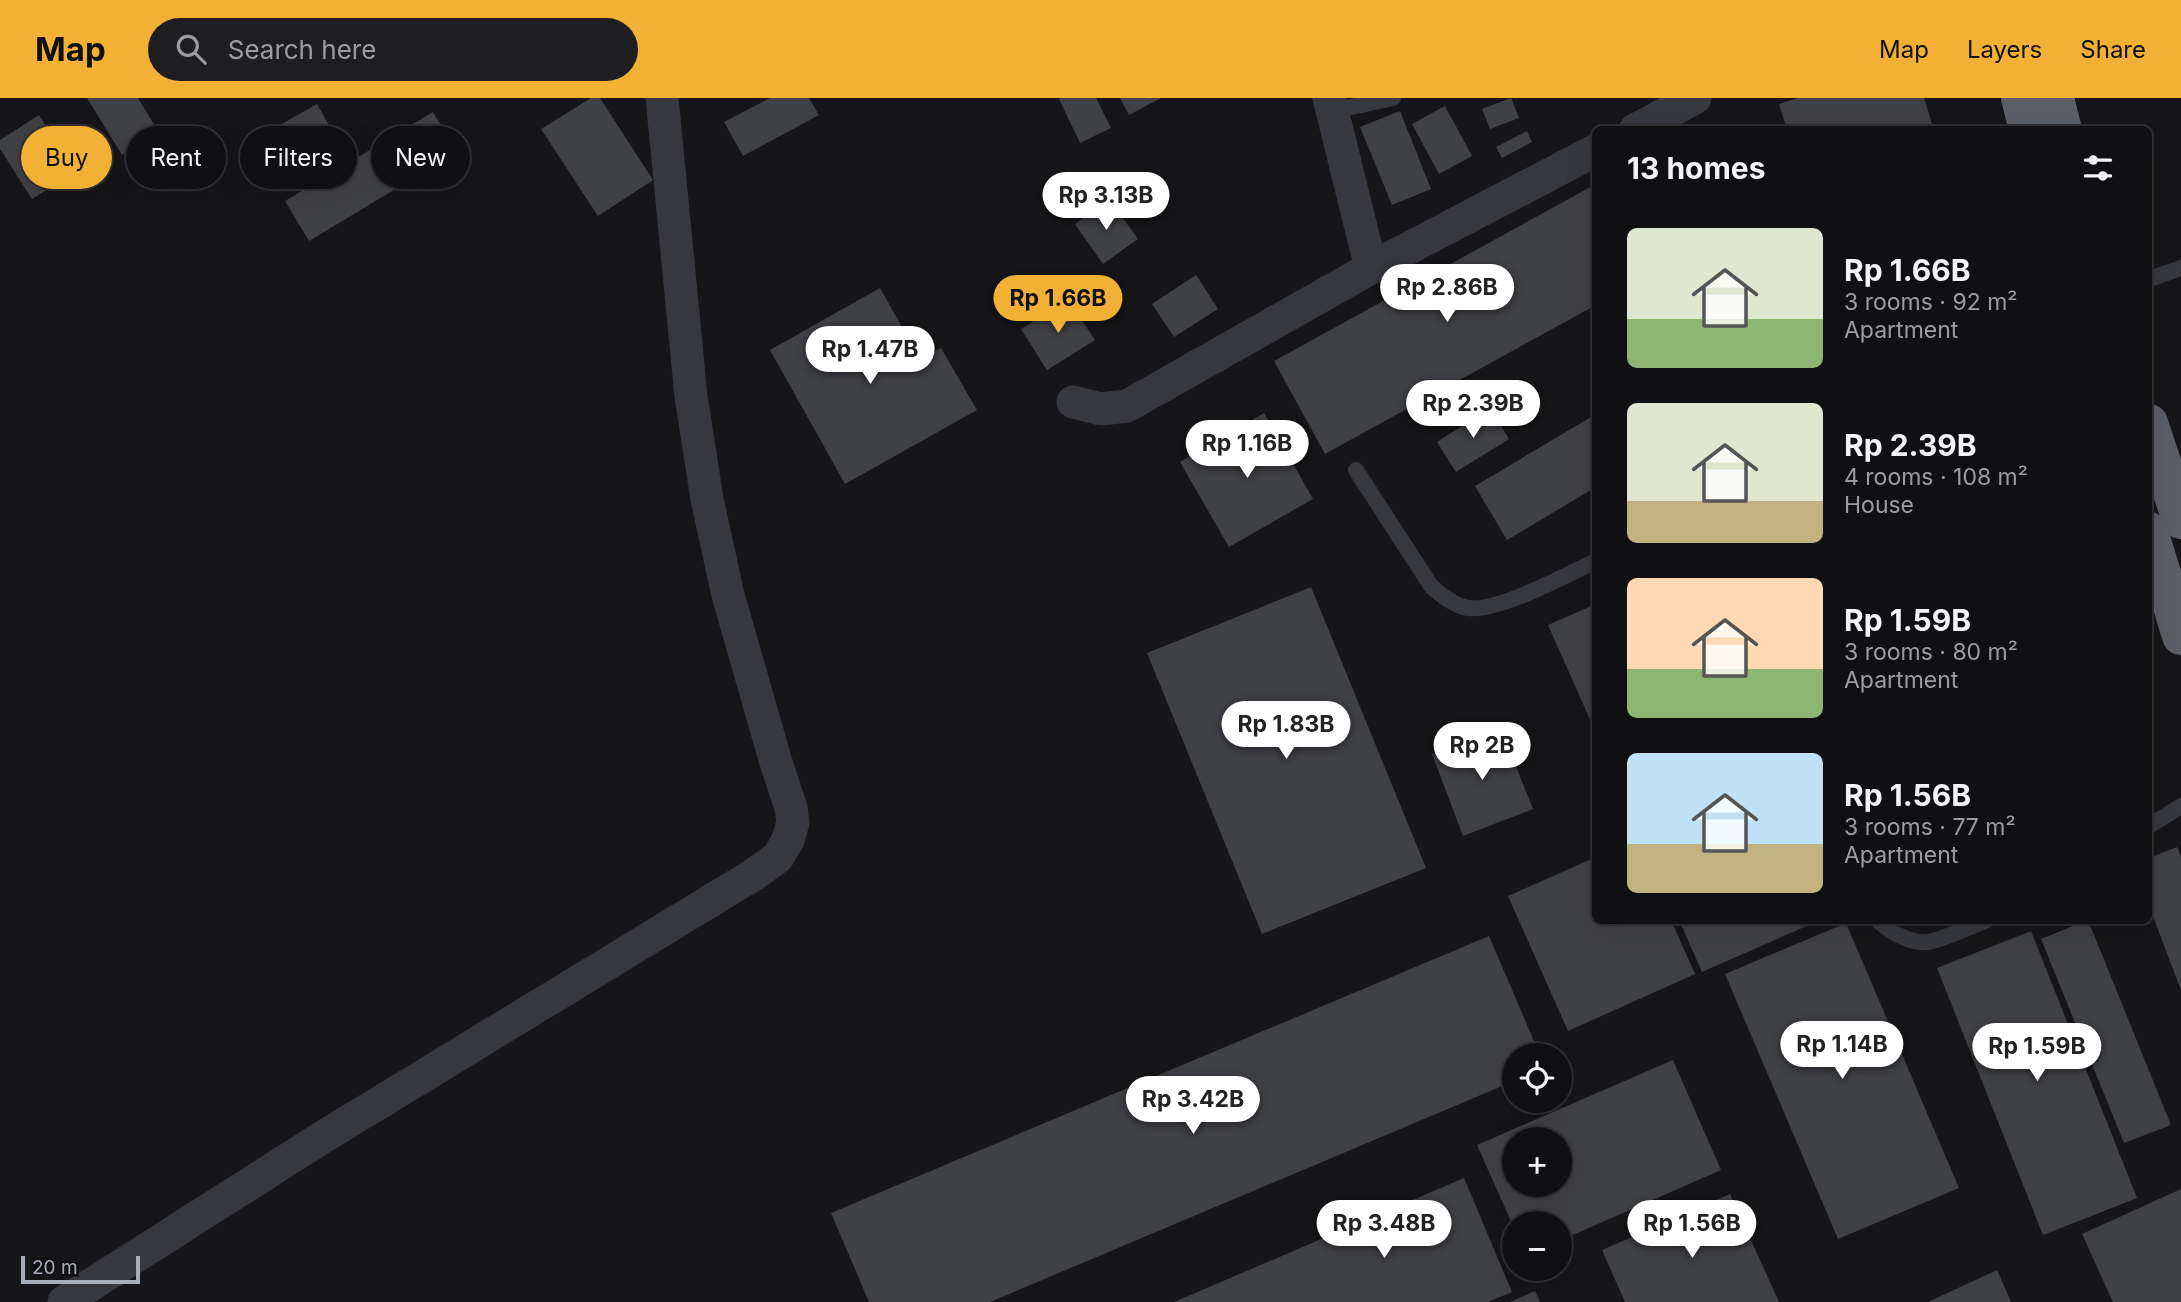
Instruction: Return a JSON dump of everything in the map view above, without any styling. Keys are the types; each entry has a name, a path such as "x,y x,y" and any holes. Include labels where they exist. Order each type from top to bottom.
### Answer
{"highway":[{"path":"2020,98 2027,126"},
{"path":"2055,98 2062,126"},
{"path":"2152,432 2181,520"},
{"path":"2152,541 2181,636"}],"street":[{"path":"64,1302 323,1137 753,875 778,857 788,840 793,822 791,808 728,596 707,499 691,396 662,98"},
{"path":"1642,126 1695,98"},
{"path":"1331,105 1371,268"},
{"path":"1073,402 1101,409 1126,406 1371,268 1592,152"}],"lane":[{"path":"1331,105 1393,98"},
{"path":"2152,278 2181,268"},
{"path":"1356,470 1430,586 1445,598 1465,608 1482,609 1502,604 1592,563"},
{"path":"2152,824 2181,806"},
{"path":"1882,924 1891,932 1909,939 1928,942 1976,924"}],"building":[{"path":"87,98 138,98 155,126 126,126 126,153 122,155 112,139 112,126 104,126"},
{"path":"591,98 600,98 653,180 598,216 541,129"},
{"path":"770,98 809,98 819,115 743,156 724,122"},
{"path":"1096,98 1111,128 1080,143 1059,99"},
{"path":"1120,98 1161,98 1129,115"},
{"path":"1511,98 1519,118 1490,129 1482,109"},
{"path":"1798,98 1924,98 1933,126 1786,126 1779,104"},
{"path":"317,104 329,126 278,126"},
{"path":"1445,106 1472,156 1439,174 1412,124"},
{"path":"1400,111 1431,189 1392,205 1360,127"},
{"path":"433,112 441,126 410,126"},
{"path":"39,115 46,126 22,126"},
{"path":"21,127 21,182 0,149 0,140"},
{"path":"1527,131 1532,142 1502,158 1496,147"},
{"path":"371,149 371,189 395,189 309,241 285,201 305,189 357,189 357,158"},
{"path":"1592,186 1592,307 1325,454 1274,361"},
{"path":"26,189 48,189 32,199"},
{"path":"1109,199 1138,239 1103,264 1075,224"},
{"path":"1196,275 1218,309 1174,337 1152,304"},
{"path":"880,288 920,359 941,348 977,410 845,484 770,350"},
{"path":"1068,299 1095,340 1047,370 1021,329"},
{"path":"1490,408 1509,439 1456,472 1437,442"},
{"path":"1264,413 1313,499 1229,547 1180,462"},
{"path":"1592,416 1592,489 1507,540 1475,486"},
{"path":"1311,587 1426,868 1262,934 1147,653"},
{"path":"1592,606 1592,724 1548,625"},
{"path":"1500,727 1533,809 1463,836 1432,754"},
{"path":"2177,847 2181,857 2181,990 2152,914 2152,857"},
{"path":"1592,859 1592,924 1673,924 1695,974 1568,1031 1508,896"},
{"path":"1681,924 1811,924 1702,972"},
{"path":"1846,924 1959,1188 1838,1239 1725,974"},
{"path":"2078,924 2090,924 2171,1125 2124,1143 2041,939"},
{"path":"2031,931 2137,1198 2043,1235 1937,968"},
{"path":"1489,936 1535,1043 1502,1043 1502,1086 990,1302 869,1302 831,1213"},
{"path":"1673,1060 1721,1170 1572,1235 1572,1211 1506,1211 1477,1145 1502,1134 1502,1197 1572,1197 1572,1127 1519,1127 1551,1113 1572,1113 1572,1104"},
{"path":"1464,1178 1502,1268 1502,1281 1507,1281 1512,1292 1488,1302 1174,1302"},
{"path":"2181,1189 2181,1302 2113,1302 2082,1234"},
{"path":"1730,1194 1779,1302 1625,1302 1602,1250"},
{"path":"1997,1270 2011,1302 1928,1302"},
{"path":"1535,1291 1540,1302 1510,1302"}]}
